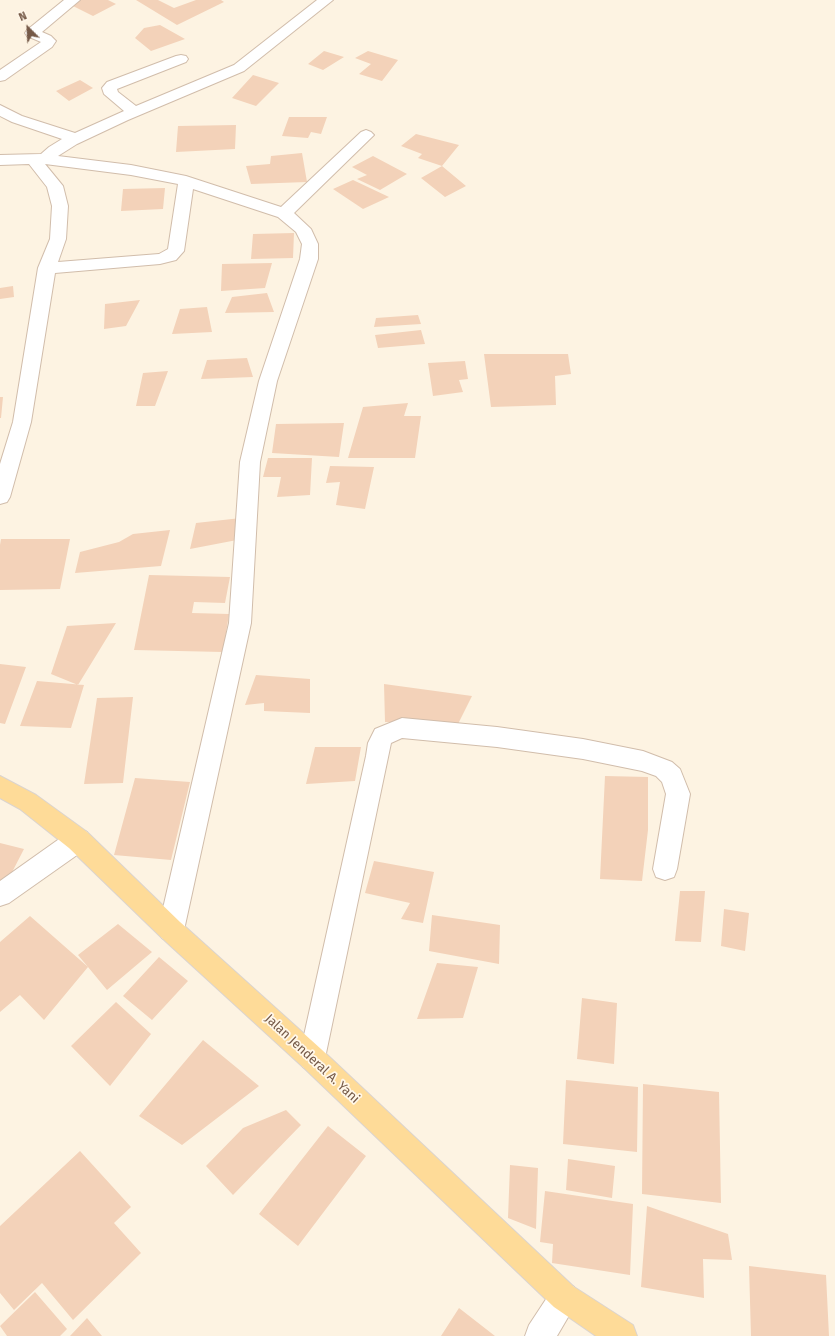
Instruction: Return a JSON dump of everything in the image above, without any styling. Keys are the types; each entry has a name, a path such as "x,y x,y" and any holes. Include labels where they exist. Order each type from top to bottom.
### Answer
{"main road":[{"name":"Jalan Jenderal A. Yani","path":"0,786 28,802 78,840 171,930 312,1058 564,1297 622,1336"}],"street":[{"path":"0,77 46,44 48,41 46,39 32,33 73,0"},
{"path":"135,112 111,94 108,88 112,85 192,65 239,68 326,0"},
{"path":"44,156 74,140 135,112 192,65"},
{"path":"0,110 18,119 74,140"},
{"path":"284,214 366,135"},
{"path":"0,497 22,422 47,268 58,239 60,206 55,186 44,156"},
{"path":"0,160 44,156 131,170 186,181 284,214 303,229 310,244 309,259 268,381 250,462 240,624 171,930"},
{"path":"47,268 160,259 170,256 176,251 186,181"},
{"path":"312,1058 378,756 379,743 383,736 402,728 458,734 583,749 643,761 664,769 672,776 678,794 665,869"},
{"path":"0,895 78,840"},
{"path":"540,1336 564,1297"}],"building":[{"path":"76,0 108,0 116,4 93,16 69,4"},
{"path":"136,0 158,0 174,8 196,0 221,0 224,2 177,25"},
{"path":"160,25 185,39 151,51 135,38 144,28"},
{"path":"324,51 344,57 323,70 308,64"},
{"path":"368,51 398,60 382,81 359,74 371,64 355,58"},
{"path":"253,75 279,83 256,106 232,98"},
{"path":"80,80 93,88 69,101 56,91"},
{"path":"289,117 327,117 321,134 311,132 308,138 282,136"},
{"path":"236,125 235,149 176,152 178,126"},
{"path":"416,134 459,145 442,166 418,158 422,154 401,146"},
{"path":"302,153 307,182 251,184 246,166 270,164 271,156"},
{"path":"373,156 407,174 380,190 357,179 367,175 352,167"},
{"path":"442,166 466,186 445,197 421,178"},
{"path":"353,180 389,197 363,209 333,189"},
{"path":"165,188 163,209 121,211 123,189"},
{"path":"294,233 293,258 251,259 253,234"},
{"path":"272,263 265,288 221,291 222,264"},
{"path":"13,286 14,297 0,299 0,288"},
{"path":"267,293 274,312 225,313 232,297"},
{"path":"140,300 126,326 104,329 105,304"},
{"path":"207,307 212,332 172,334 180,309"},
{"path":"418,315 421,324 374,327 376,318"},
{"path":"421,330 425,344 378,348 375,335"},
{"path":"484,354 568,354 571,374 555,376 556,405 491,407"},
{"path":"247,358 253,377 201,379 207,360"},
{"path":"465,361 468,379 459,380 463,392 433,396 428,363"},
{"path":"168,371 155,406 136,406 143,373"},
{"path":"0,397 3,397 1,418 0,418"},
{"path":"408,403 404,416 421,416 415,458 348,458 363,407"},
{"path":"344,423 339,457 272,453 276,424"},
{"path":"268,458 312,458 310,495 277,497 281,477 263,477"},
{"path":"330,466 374,467 365,509 336,505 340,482 326,483"},
{"path":"241,518 237,540 190,549 196,523"},
{"path":"170,530 161,566 75,573 80,552 119,542 133,534"},
{"path":"1,539 70,539 60,589 0,590"},
{"path":"149,575 230,577 225,603 194,602 192,613 229,614 223,652 134,650"},
{"path":"116,623 78,685 51,674 67,626"},
{"path":"0,664 26,667 5,724 0,723"},
{"path":"256,675 310,679 310,713 264,711 264,703 245,705"},
{"path":"37,681 84,685 71,728 20,726"},
{"path":"384,684 472,696 458,724 385,722"},
{"path":"133,697 123,783 84,784 97,698"},
{"path":"315,747 361,747 355,781 306,784"},
{"path":"605,776 648,777 648,830 642,881 600,879"},
{"path":"135,778 190,782 171,860 114,855"},
{"path":"0,843 24,849 7,882 0,880"},
{"path":"374,861 434,872 423,923 401,919 410,903 365,893"},
{"path":"680,891 705,891 701,942 675,941"},
{"path":"724,909 749,913 745,951 721,946"},
{"path":"432,915 500,925 499,964 429,951"},
{"path":"30,916 88,967 44,1020 20,995 0,1012 0,942"},
{"path":"118,924 152,952 107,990 78,955"},
{"path":"159,957 188,981 152,1020 123,996"},
{"path":"437,963 478,967 463,1018 417,1019"},
{"path":"582,998 617,1003 614,1064 577,1059"},
{"path":"116,1002 151,1034 110,1086 71,1046"},
{"path":"203,1040 259,1086 182,1145 139,1116"},
{"path":"566,1080 638,1087 637,1152 563,1144"},
{"path":"643,1084 719,1092 721,1203 642,1194"},
{"path":"286,1110 301,1125 233,1195 206,1166 243,1128"},
{"path":"328,1126 366,1156 298,1246 259,1214"},
{"path":"80,1151 131,1207 114,1223 141,1253 73,1320 42,1283 14,1310 0,1293 0,1226"},
{"path":"568,1159 615,1166 612,1198 566,1190"},
{"path":"510,1165 538,1168 536,1229 508,1218"},
{"path":"545,1191 633,1204 630,1275 552,1263 553,1244 540,1242"},
{"path":"647,1206 728,1234 732,1260 703,1259 704,1298 641,1287"},
{"path":"749,1266 826,1275 829,1336 751,1336"},
{"path":"35,1292 67,1329 60,1336 7,1336 0,1326"},
{"path":"459,1308 495,1336 441,1336"},
{"path":"87,1318 102,1336 70,1336"}]}
